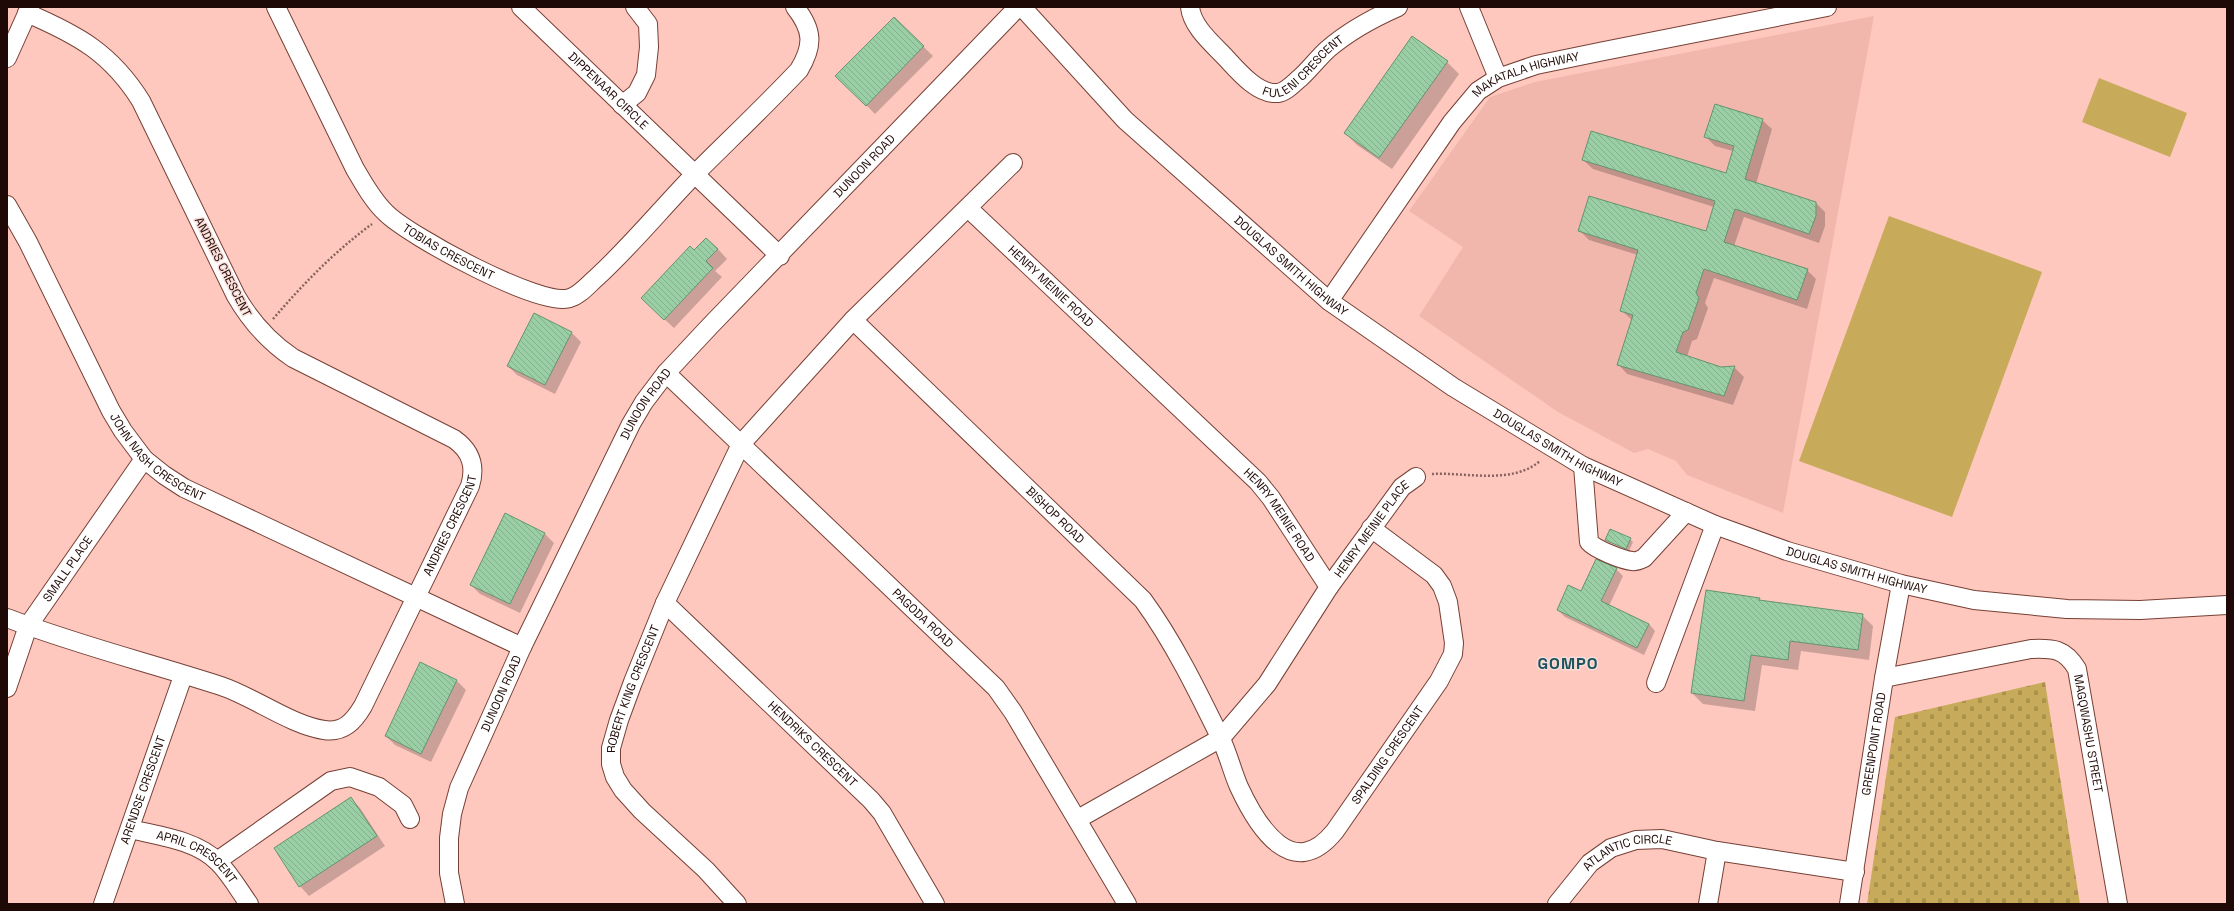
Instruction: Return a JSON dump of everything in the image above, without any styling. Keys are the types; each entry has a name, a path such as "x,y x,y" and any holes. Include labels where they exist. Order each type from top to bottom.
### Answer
{"street":[{"name":"TOBIAS CRESCENT","path":"276,7 355,169 368,190 386,213 423,240 452,256 528,291 550,299 563,300 572,298 611,264 695,175"},
{"name":"DIPPENAAR CIRCLE","path":"521,7 780,256"},
{"path":"622,105 637,93 646,75 649,47 648,24 634,7"},
{"path":"695,175 794,75 807,57 810,43 809,30 804,18 795,7"},
{"name":"DUNOON ROAD","path":"455,904 449,872 449,838 452,814 459,788 522,647 631,424 644,402 666,373 710,326 780,256 1018,7"},
{"name":"DOUGLAS SMITH HIGHWAY","path":"1022,7 1125,120 1329,301 1453,387 1584,466 1715,525 1787,551 1901,584 1974,600 2067,609 2140,610 2227,605"},
{"name":"FULENI CRESCENT","path":"1190,7 1191,15 1197,26 1234,67 1259,88 1269,92 1279,93 1289,88 1328,50 1349,33 1370,19 1398,7"},
{"path":"1469,7 1498,78"},
{"name":"MAKATALA HIGHWAY","path":"1329,301 1452,122 1478,91 1498,78 1536,66 1604,50 1827,7"},
{"path":"7,58 29,10"},
{"name":"ANDRIES CRESCENT","path":"29,10 61,27 94,48 113,63 127,78 141,101 236,296 248,317 261,332 274,345 293,358 454,439 463,445 469,453 473,475 470,486 416,598"},
{"path":"741,444 853,320 1013,163"},
{"name":"JOHN NASH CRESCENT","path":"7,205 28,242 111,411 144,459 164,475 184,488 522,647"},
{"name":"HENRY MEINIE ROAD","path":"968,208 1258,482 1271,498 1329,586"},
{"name":"BISHOP ROAD","path":"853,320 1143,600 1158,621 1221,738"},
{"name":"PAGODA ROAD","path":"666,373 996,688 1013,712 1078,819 1127,904"},
{"name":"ROBERT KING CRESCENT","path":"737,904 706,870 623,790 615,777 611,764 612,748 619,720 665,603 741,444"},
{"name":"SMALL PLACE","path":"7,688 28,626 144,459"},
{"path":"1584,466 1589,542 1599,549 1631,561 1638,561 1644,558 1686,512"},
{"name":"HENRY MEINIE PLACE","path":"1329,586 1402,488 1416,477"},
{"path":"1656,684 1715,525"},
{"name":"SPALDING CRESCENT","path":"1221,738 1240,788 1266,832 1286,849 1300,853 1314,851 1326,843 1439,681 1453,654 1454,643 1448,602 1442,586 1434,574 1371,528"},
{"name":"GREENPOINT ROAD","path":"1849,904 1884,678 1901,584"},
{"path":"1078,819 1221,738 1267,684 1329,586"},
{"path":"7,618 232,691 291,718 325,730 346,726 354,719 363,706 416,598"},
{"name":"HENDRIKS CRESCENT","path":"665,603 871,800 882,813 935,904"},
{"name":"MAGQWASHU STREET","path":"1884,678 2031,649 2047,648 2061,652 2070,658 2077,669 2118,904"},
{"name":"ARENDSE CRESCENT","path":"103,904 183,676"},
{"path":"217,861 332,781 350,777 378,787 403,805 410,819"},
{"name":"APRIL CRESCENT","path":"130,829 187,844 204,852 217,861 230,876 249,904"},
{"name":"ATLANTIC CIRCLE","path":"1557,904 1590,863 1611,848 1636,840 1662,839 1717,850 1855,872"},
{"path":"1708,904 1717,850"}],"path":[{"path":"261,332 330,256 386,213"},
{"name":"HENRY MEINIE PLACE","path":"1416,477 1451,472 1506,475 1522,472 1537,464 1554,449"}],"shaded area":[{"path":"1874,16 1783,513 1687,475 1676,461 1648,449 1634,453 1558,412 1419,316 1463,247 1409,211 1490,97 1535,82"}],"green space":[{"path":"2099,78 2187,113 2170,157 2082,122"},
{"path":"1889,216 2042,272 1952,517 1799,461"},
{"path":"2045,682 2080,904 1867,904 1895,717"}],"building":[{"path":"894,17 924,46 866,106 835,76"},
{"path":"1412,36 1448,61 1379,158 1344,133"},
{"path":"1715,104 1763,119 1745,179 1816,202 1816,216 1809,234 1735,209 1724,242 1808,269 1797,300 1704,269 1696,293 1699,298 1688,330 1683,332 1676,352 1721,367 1735,366 1724,396 1617,365 1633,315 1620,311 1638,250 1578,231 1589,196 1706,231 1715,201 1582,160 1591,131 1726,173 1734,146 1704,137"},
{"path":"706,238 718,249 706,261 713,268 664,320 641,298 690,246 694,250"},
{"path":"534,313 572,332 545,385 507,366"},
{"path":"505,513 545,533 510,604 470,585"},
{"path":"1610,529 1631,538 1626,549 1605,540"},
{"path":"1596,559 1617,568 1601,601 1649,624 1637,648 1557,610 1568,585 1581,591"},
{"path":"1706,590 1760,598 1759,600 1863,614 1858,650 1790,641 1788,660 1751,655 1744,701 1691,693"},
{"path":"420,662 457,680 421,754 385,736"},
{"path":"351,797 377,836 299,887 274,848"}],"district":[{"name":"GOMPO","path":"1568,663"}]}
